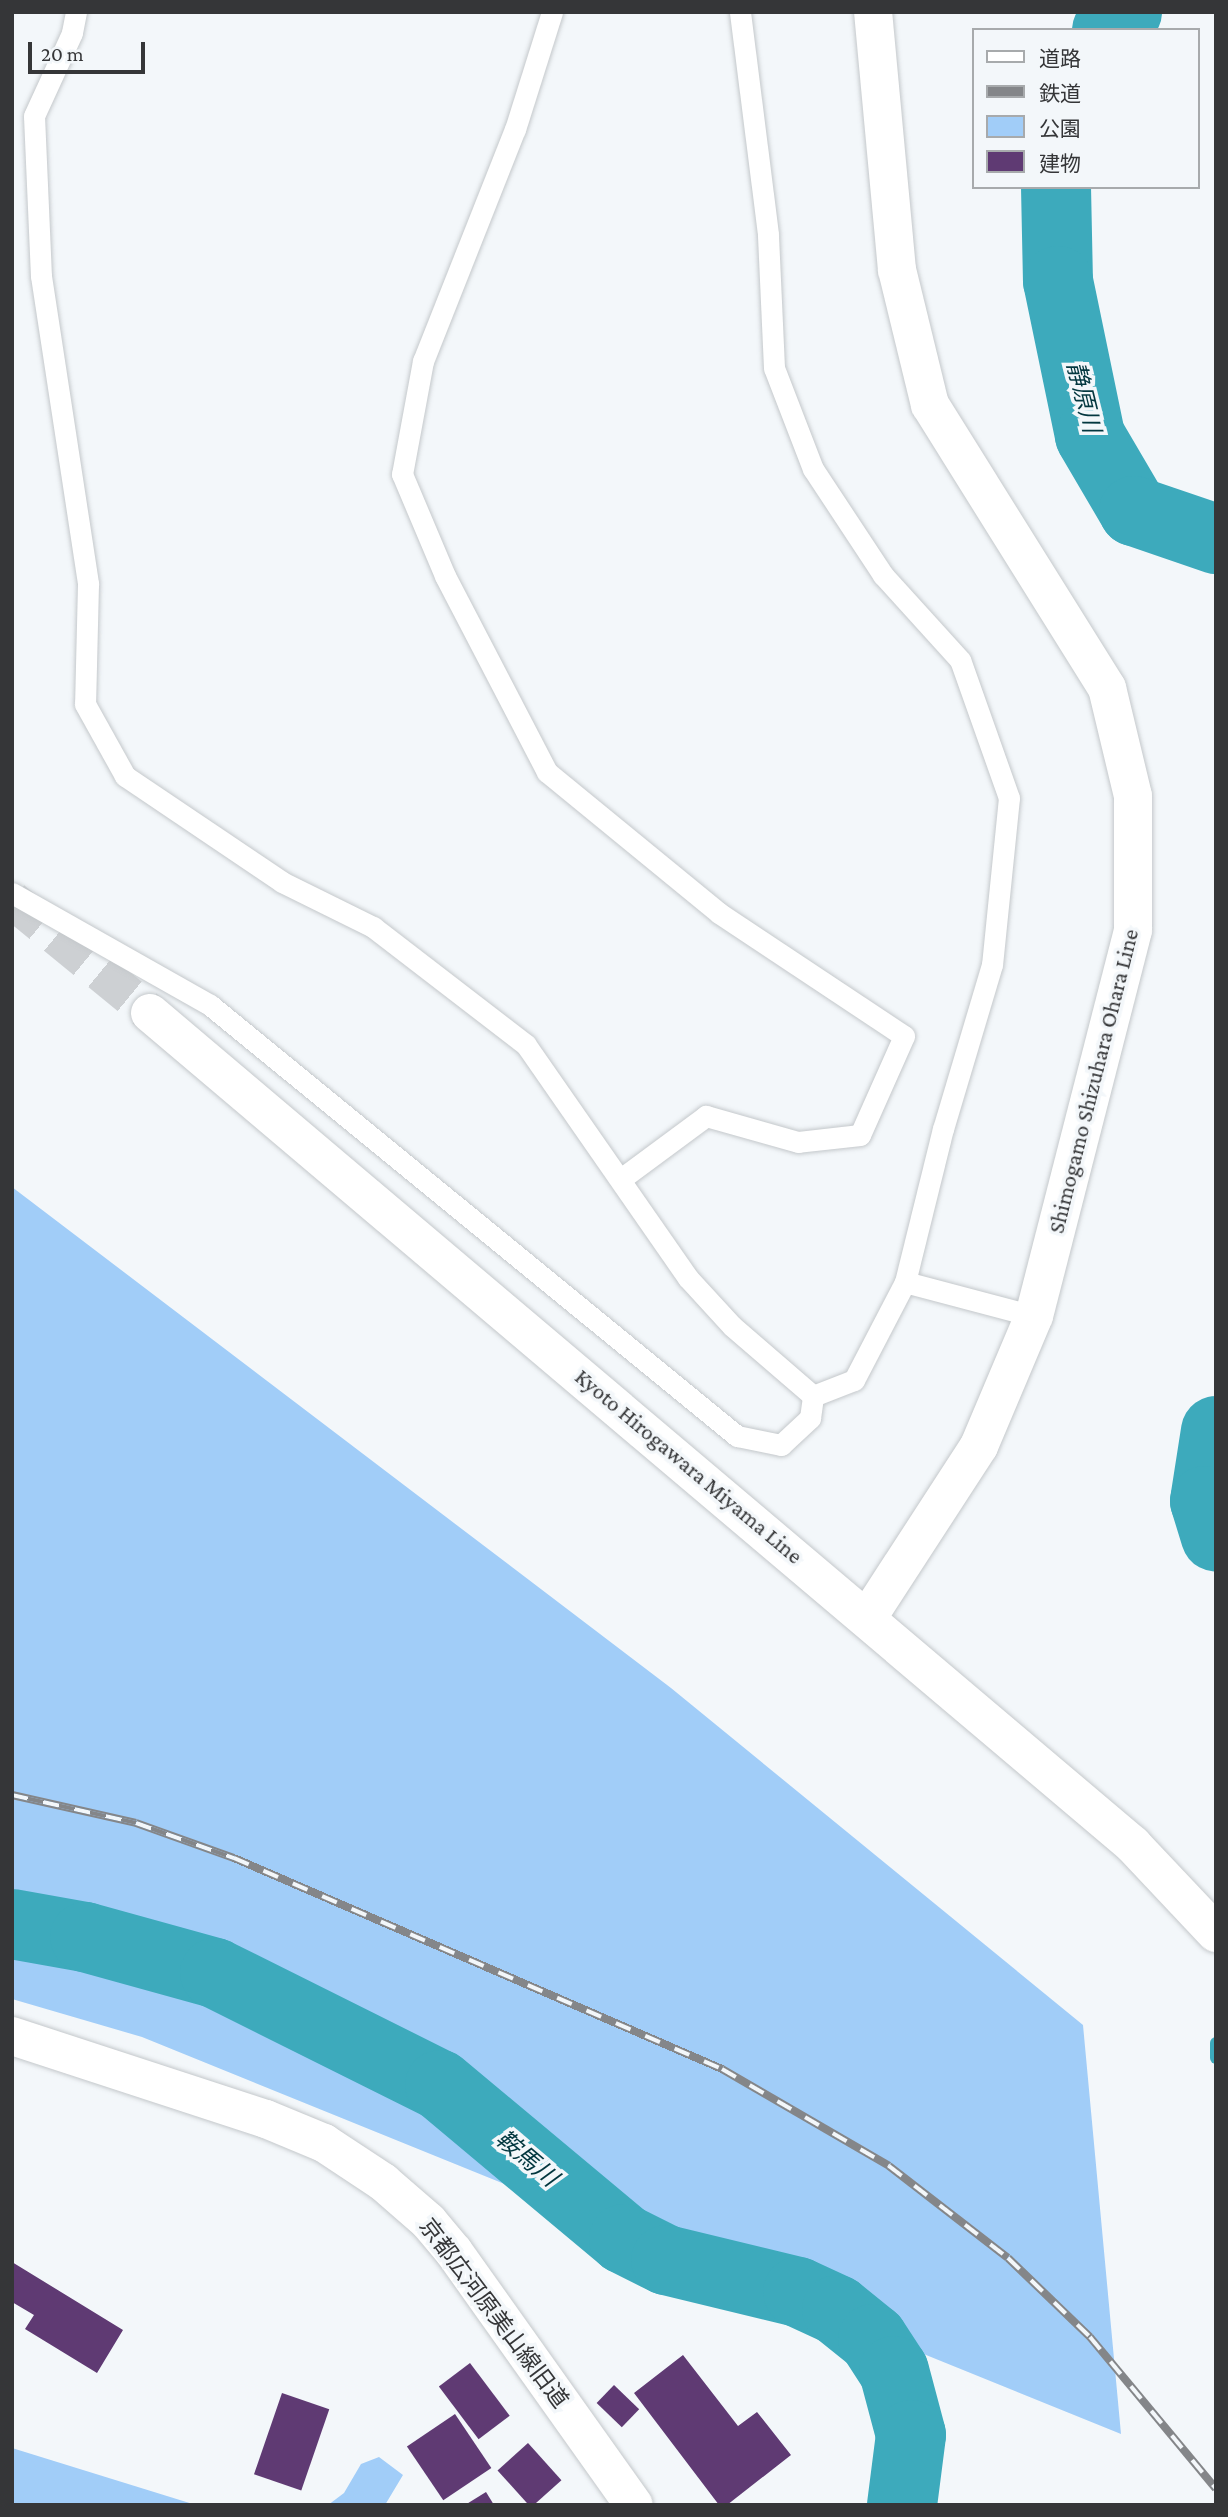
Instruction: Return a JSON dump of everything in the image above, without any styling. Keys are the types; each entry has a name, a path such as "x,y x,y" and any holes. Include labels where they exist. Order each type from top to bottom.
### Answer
{"main road":[{"name":"Shimogamo Shizuhara Ohara Line","path":"868,1617 979,1446 1034,1317 1133,930 1133,796 1107,688 930,405 897,270 873,12"},
{"name":"Kyoto Hirogawara Miyama Line","path":"150,1013 868,1617 1133,1845 1216,1933"},
{"name":"京都広河原美山線旧道","path":"12,2036 265,2119 324,2143 383,2182 428,2221 454,2252 634,2505"}],"lane":[{"path":"76,12 72,33 34,116 41,276 88,584 85,704 125,776 282,882 373,927 526,1045 688,1278 732,1326 813,1396"},
{"path":"552,12 515,130 423,361 402,474 445,576 547,772 719,913 904,1036 860,1135 798,1142 706,1115 621,1179"},
{"path":"740,12 768,234 774,368 813,469 883,575 960,660 1009,798 992,965 943,1129 905,1282 854,1380 813,1396"},
{"path":"12,893 210,1005 737,1436 781,1445 810,1418 813,1396"},
{"path":"905,1282 1034,1317"}],"green space":[{"path":"12,1187 671,1688 1083,2025 1121,2434 142,2037 12,1999"},
{"path":"12,2448 196,2505 12,2505"},
{"path":"379,2457 403,2475 385,2505 328,2505 344,2493 361,2464"}],"building":[{"path":"12,2262 123,2330 97,2373 25,2329 34,2315 12,2302"},
{"path":"683,2355 738,2426 757,2412 791,2455 727,2505 719,2505 634,2393"},
{"path":"470,2363 510,2416 479,2439 439,2386"},
{"path":"614,2385 639,2409 622,2427 597,2403"},
{"path":"282,2393 329,2409 301,2491 254,2474"},
{"path":"455,2414 491,2468 443,2500 407,2446"},
{"path":"528,2443 561,2480 534,2505 529,2505 498,2470"},
{"path":"486,2492 494,2505 465,2505"}],"waterway":[{"name":"静原川","path":"1109,28 1127,12"},
{"name":"静原川","path":"1056,189 1058,281 1090,436 1134,511 1216,539"},
{"name":"静原川","path":"1216,1431 1205,1501 1216,1536"},
{"name":"鞍馬川","path":"12,1924 85,1937 215,1973 440,2085 624,2239 666,2260 798,2292 837,2310 873,2339 894,2371 911,2435 902,2505"},
{"path":"1216,2043 1216,2058"}],"tunnel":[{"path":"12,900 150,1013"}],"railway":[{"path":"12,1795 136,1823 234,1858 722,2069 889,2166 1008,2258 1090,2337 1216,2489"}]}
